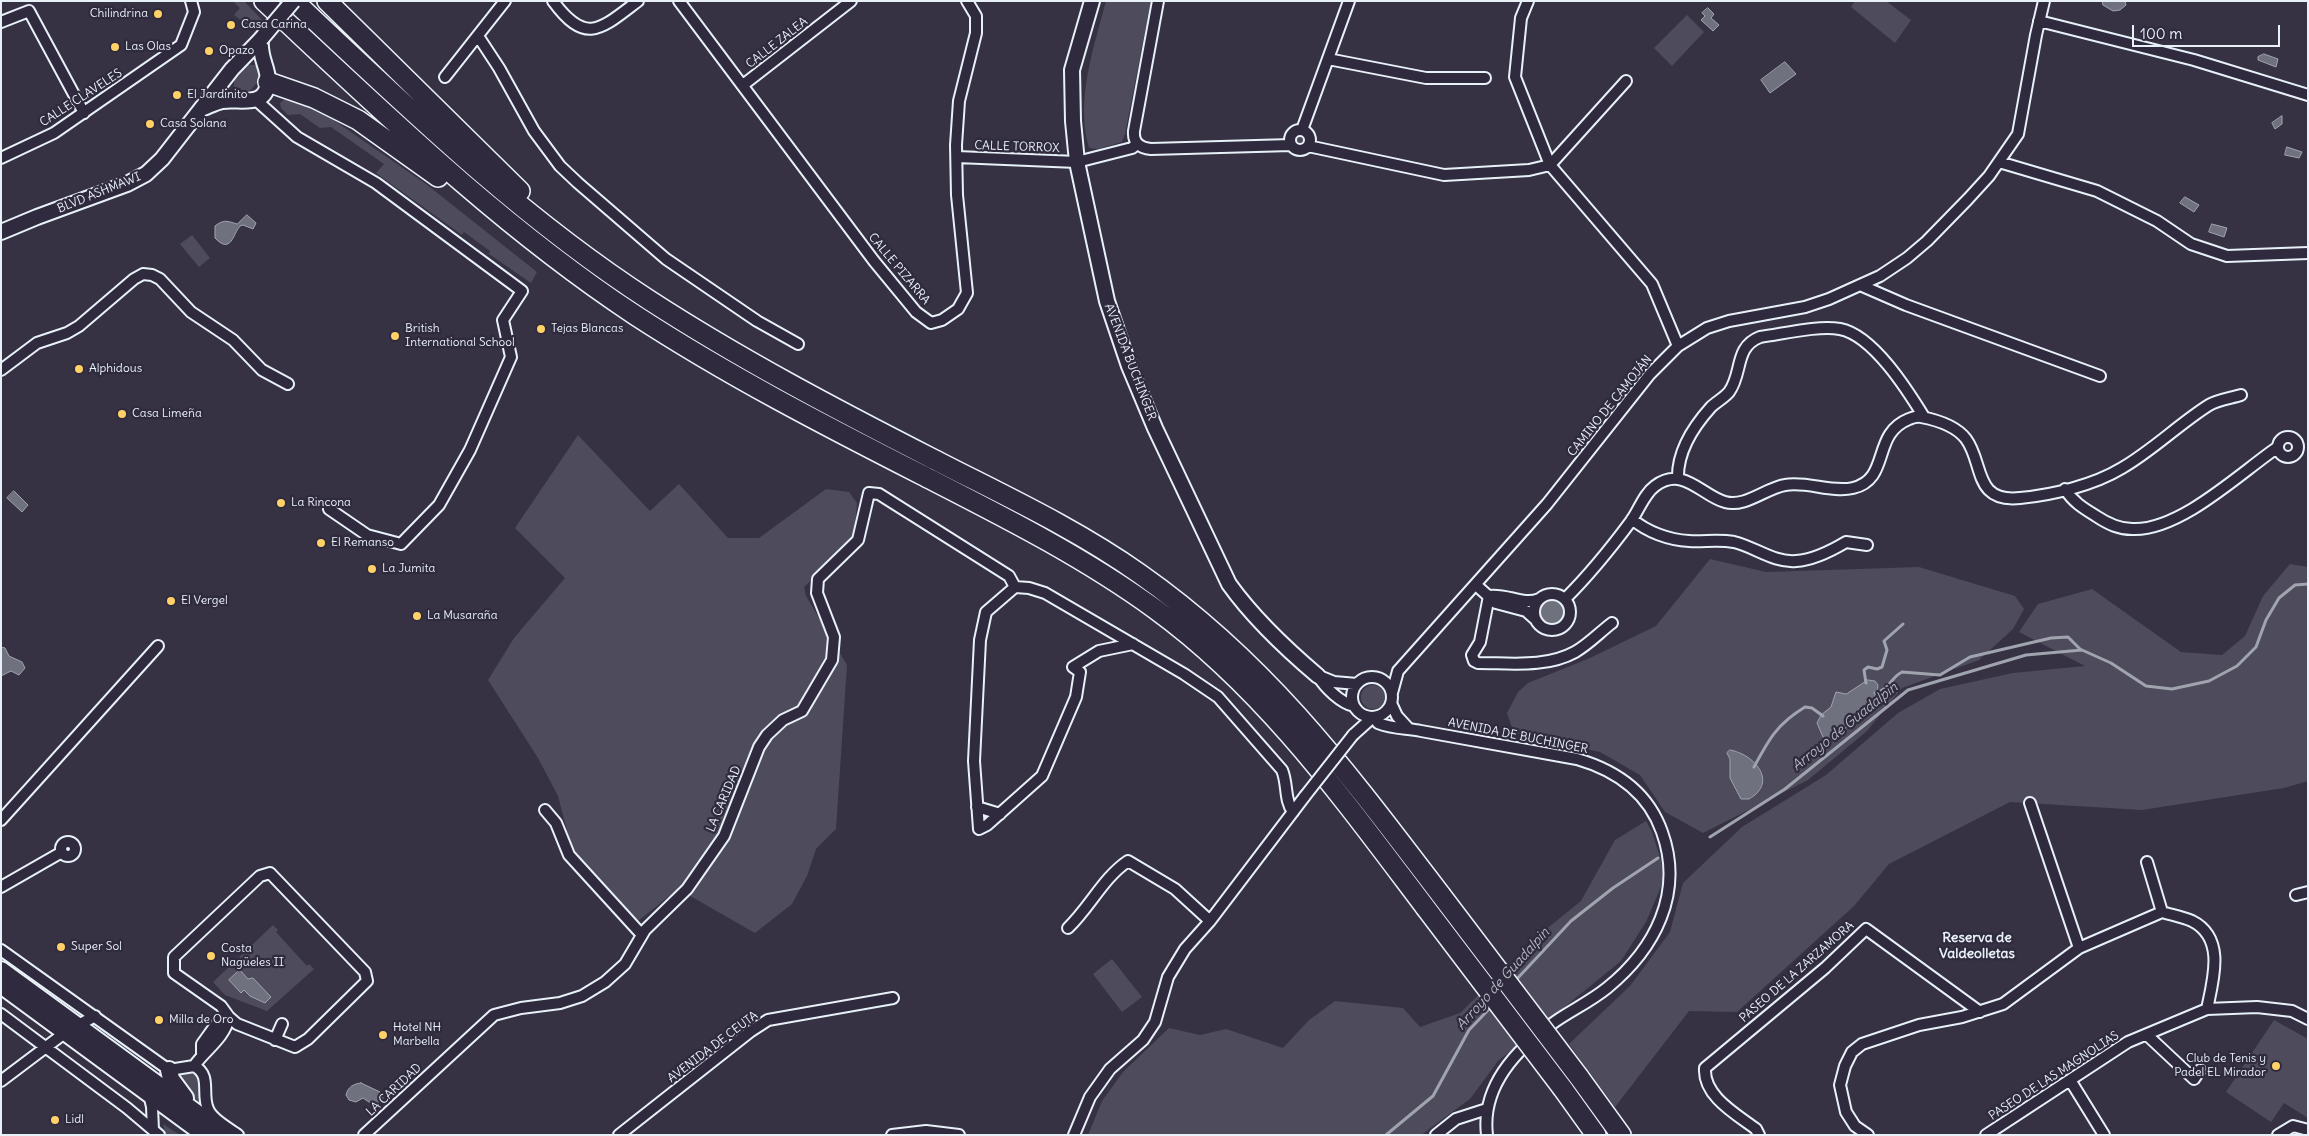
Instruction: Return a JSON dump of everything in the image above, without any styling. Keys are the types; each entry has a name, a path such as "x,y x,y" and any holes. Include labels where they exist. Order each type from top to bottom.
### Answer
{"highway":[{"path":"264,1 430,155 485,203 572,271 635,315 730,374 827,427 1026,529 1099,572 1156,610 1225,668 1316,764 1596,1135"},
{"path":"293,1 441,139 546,226 649,300 744,358 869,426 1062,526 1139,573 1188,610 1239,653 1298,714 1346,771 1621,1135"},
{"path":"327,1 525,196 546,226"},
{"path":"266,76 358,120 450,186 485,203"}],"main road":[{"path":"1,970 148,1093 205,1135"},
{"path":"1,984 72,1029 227,1135"},
{"path":"169,1070 171,1079 193,1110"}],"street":[{"name":"CALLE CLAVELES","path":"1,158 54,133 180,45 194,12 191,1"},
{"name":"BLVD ASHMAWI","path":"1,232 37,216 127,184 146,174 162,159 200,109 293,1"},
{"path":"445,78 505,1"},
{"path":"552,1 566,20 577,27 592,29 604,25 638,1"},
{"name":"CALLE PIZARRA","path":"679,1 874,261 916,312 931,323 942,320 958,309 967,293 957,195 959,101 976,33 976,16 967,1"},
{"name":"CALLE ZALEA","path":"742,86 851,1"},
{"name":"AVENIDA BUCHINGER","path":"1092,1 1072,70 1073,121 1077,162 1107,301 1154,428 1229,584 1245,606 1286,649 1318,676 1334,682 1357,684"},
{"path":"1158,1 1134,131 1134,140 1145,149 1291,145 1298,149 1308,146 1444,175 1529,170 1550,164 1626,81"},
{"path":"1291,145 1292,134 1302,130 1349,1"},
{"path":"1528,1 1521,18 1515,77 1550,164 1652,284 1678,346"},
{"name":"CAMINO DE CAMOJÁN","path":"1392,698 1398,671 1547,504 1650,374 1678,346 1707,328 1729,321 1805,307 1880,276 1927,241 1989,176 2018,134 2044,1"},
{"path":"1,22 29,11 84,113"},
{"path":"2039,21 2194,60 2308,95"},
{"path":"478,36 499,68 534,131 566,171 666,259 757,321 798,344"},
{"path":"200,109 220,101 237,100 247,103 256,100 262,95 266,76 260,50 262,39"},
{"path":"1328,59 1426,78 1485,78"},
{"path":"237,100 228,87 233,70 250,60 258,62 266,76"},
{"path":"256,100 297,137 376,183 522,290 503,320 511,357 470,450 439,505 401,544 367,535 329,509"},
{"path":"1302,130 1310,138 1308,146"},
{"name":"CALLE TORROX","path":"957,157 1077,162 1132,148 1137,144"},
{"path":"1999,162 2097,191 2157,221 2191,244 2227,256 2308,253"},
{"path":"1,370 37,343 67,333 79,326 134,279 143,274 152,275 160,279 191,312 233,340 262,370 288,384"},
{"path":"1860,285 1906,305 2100,376"},
{"path":"1678,479 1678,462 1682,451 1700,421 1730,390 1744,348 1750,341 1760,337 1833,328 1846,330 1873,349 1908,391 1924,417"},
{"path":"1565,599 1587,577 1632,519 1654,486 1665,481 1678,479 1689,482 1724,502 1735,503 1771,488 1788,484 1852,488 1865,482 1876,472 1885,440 1892,430 1904,421 1917,416 1955,428 1966,439 1973,452 1978,473 1992,492 2003,498 2020,498 2065,489 2121,469 2210,404 2241,395"},
{"path":"2065,489 2071,500 2110,525 2132,530 2143,529 2183,513 2212,496 2278,447"},
{"name":"LA CARIDAD","path":"364,1135 494,1015 521,1008 560,1003 582,996 605,982 625,964 642,935 687,889 724,836 759,747 767,735 783,720 802,711 832,660 834,637 817,593 818,579 858,540 869,493 879,494 1010,576 1015,587"},
{"path":"1632,519 1640,526 1666,537 1690,541 1726,541 1782,560 1808,560 1829,552 1846,542 1867,545"},
{"path":"1476,585 1496,602 1526,611 1546,630 1561,628 1570,616 1569,606 1565,599 1553,594 1530,602 1500,594 1489,596"},
{"path":"1133,644 1099,651 1072,667 1080,672 1076,697 1042,776 1000,814 979,830 974,761 980,640 986,612 1015,587 1029,588 1045,593 1133,644 1207,688 1228,707 1282,770 1286,779 1288,802 1293,812"},
{"path":"1489,596 1480,642 1472,655 1474,661 1478,663 1525,663 1560,658 1575,652 1612,623"},
{"path":"1535,619 1534,608 1539,599"},
{"path":"1,820 158,646"},
{"name":"CAMINO DE CAMOJÁN","path":"1379,678 1398,671"},
{"name":"AVENIDA BUCHINGER","path":"1318,676 1322,683 1347,704 1355,707"},
{"path":"1353,735 1356,721 1352,696 1357,684 1370,677 1379,678 1387,684 1397,716 1408,728"},
{"path":"1355,707 1363,715 1374,717 1383,714 1392,698"},
{"path":"1074,1135 1090,1098 1110,1069 1143,1040 1155,1022 1168,977 1185,949 1210,921 1353,735 1367,725 1374,717"},
{"name":"AVENIDA DE BUCHINGER","path":"1374,717 1383,726 1401,730 1408,728 1577,759 1599,765 1614,773 1642,797 1653,812 1667,846 1670,861 1668,895 1665,913 1656,931 1615,980 1556,1021 1514,1058 1494,1086 1486,1109 1486,1135"},
{"path":"2030,803 2079,948"},
{"path":"978,807 1000,814"},
{"path":"545,810 556,823 570,855 642,935"},
{"path":"1,887 62,852"},
{"path":"1068,928 1084,912 1114,871 1128,861 1175,889 1210,921"},
{"path":"2147,862 2162,912"},
{"path":"270,873 368,976 362,986 300,1046 287,1046 238,1024 229,1017 221,1006 174,973 173,967 177,952 215,922 260,876 270,873"},
{"path":"2296,895 2308,892"},
{"path":"1868,1135 1855,1126 1846,1112 1840,1086 1845,1066 1852,1052 1862,1044 1919,1025 1980,1012 2003,1004 2079,948 2162,912 2193,922 2208,934 2214,950 2215,970 2207,1009"},
{"name":"PASEO DE LA ZARZAMORA","path":"1759,1135 1756,1129 1716,1099 1704,1077 1705,1068 1825,968 1866,929 1980,1012"},
{"path":"1,950 96,1016 169,1070 194,1066 198,1068 205,1078 207,1108 211,1114 238,1135"},
{"name":"AVENIDA DE CEUTA","path":"619,1135 751,1031 768,1020 894,998"},
{"name":"PASEO DE LAS MAGNOLIAS","path":"1986,1135 2001,1131 2070,1080 2128,1042 2207,1009 2257,1007 2292,1011 2308,1019"},
{"path":"1,1014 127,1108 156,1132"},
{"path":"1,1081 45,1047 96,1016"},
{"path":"194,1066 202,1053 209,1050 228,1025 229,1017"},
{"path":"275,1040 282,1024"},
{"path":"2147,1034 2194,1079 2200,1070"},
{"path":"2070,1080 2104,1135"},
{"path":"148,1093 156,1132"},
{"path":"1436,1135 1456,1119 1466,1114 1486,1109"},
{"path":"2278,1135 2293,1126 2308,1130"},
{"path":"892,1135 926,1131 959,1135"}],"shaded area":[{"path":"233,1 244,1 264,22 256,31 234,15 240,8"},
{"path":"1106,1 1151,1 1125,134 1122,142 1098,149 1089,148 1085,130 1084,111 1088,74"},
{"path":"1855,1 1886,1 1911,20 1895,43 1851,7"},
{"path":"1687,15 1704,32 1672,66 1654,48"},
{"path":"255,65 259,68 259,80 251,90 239,93 234,87 235,76 242,68"},
{"path":"295,97 306,101 426,184 537,272 531,283 489,254 490,251 464,232 462,235 376,173 384,164 331,127 320,128 300,114 288,115 281,108 280,103 286,98"},
{"path":"1300,134 1306,140 1300,146 1294,140"},
{"path":"192,235 210,258 199,267 180,244"},
{"path":"578,435 650,511 679,484 728,538 759,538 826,489 849,492 857,503 854,540 804,587 806,596 847,665 836,829 816,849 807,876 792,904 755,933 678,889 638,921 572,850 558,796 538,758 488,680 514,638 565,578 515,528"},
{"path":"1710,559 1766,572 1919,567 2015,596 2024,609 2013,629 1979,660 1902,688 1867,731 1808,780 1703,833 1665,812 1640,775 1600,752 1518,734 1511,725 1507,713 1518,692 1528,683 1590,658 1656,626"},
{"path":"2290,564 2308,567 2308,781 2284,788 2142,810 2010,802 1889,864 1854,906 1737,1012 1689,1011 1615,1107 1569,1044 1630,986 1670,932 1683,883 1742,827 1826,775 1898,713 1940,689 2013,673 2085,666 2019,632 2038,604 2092,589 2181,652 2222,655 2245,636 2263,596"},
{"path":"1373,685 1382,688 1385,697 1382,706 1373,709 1364,706 1361,697 1364,688"},
{"path":"1646,821 1652,832 1662,864 1663,882 1646,922 1621,961 1498,1061 1470,1099 1421,1135 1088,1135 1102,1101 1123,1072 1169,1028 1200,1035 1226,1029 1283,1048 1309,1020 1335,1001 1403,1008 1420,1027 1460,1013 1544,931 1581,901 1615,840"},
{"path":"273,925 278,930 276,932 307,966 309,964 314,969 267,1011 225,995 213,982"},
{"path":"1112,959 1142,997 1122,1012 1093,974"},
{"name":"Club de Tenis y Padel EL Mirador","path":"2274,1020 2308,1039 2308,1118 2284,1103 2271,1122 2226,1092"},
{"path":"193,1073 200,1083 200,1104 174,1076"},
{"path":"163,1124 180,1135 166,1135"}],"water":[{"path":"2103,1 2125,1 2126,5 2120,10 2113,11 2103,5"},
{"path":"1708,8 1714,14 1711,18 1719,25 1713,31 1701,20 1705,16 1702,13"},
{"path":"2264,54 2278,59 2276,67 2258,60 2258,57"},
{"path":"1785,62 1796,74 1770,93 1761,80"},
{"path":"2282,116 2282,124 2275,129 2272,123"},
{"path":"2287,147 2302,152 2299,158 2285,155"},
{"path":"2185,197 2199,205 2194,212 2180,203"},
{"path":"247,215 256,223 253,229 243,225 240,226 228,244 220,243 215,238 215,226 226,221 237,224"},
{"path":"2212,224 2227,228 2224,237 2209,232"},
{"path":"14,491 28,505 22,512 7,498"},
{"path":"1551,599 1560,603 1564,612 1560,621 1551,625 1542,621 1538,612 1542,603"},
{"path":"1,647 5,648 9,656 22,662 25,668 19,675 11,671 1,676"},
{"path":"1868,680 1875,681 1878,685 1873,700 1845,729 1831,739 1823,737 1817,723 1821,715 1831,707 1836,692 1846,694"},
{"path":"1730,750 1747,757 1760,770 1762,785 1758,792 1749,799 1741,799 1730,778 1730,759 1727,753"},
{"path":"240,970 248,979 253,978 271,997 265,1003 250,996 244,990 241,993 229,980"},
{"path":"361,1083 380,1092 383,1098 380,1103 372,1104 363,1098 356,1102 349,1100 346,1095 348,1090 353,1085"}],"waterway":[{"name":"Arroyo de Guadalpin","path":"1710,837 1785,789 1908,690 2026,655 2082,650 2111,663 2146,686 2172,689 2209,681 2237,666 2256,647 2266,620 2279,598 2295,585 2308,584"},
{"path":"1866,683 1864,670 1868,667 1877,669 1882,667 1887,650 1884,641 1903,624"},
{"path":"1875,693 1884,689 1902,672 1940,675 1970,657 2051,638 2068,637 2081,650"},
{"path":"1754,767 1775,733 1795,713 1805,707 1812,708 1823,716"},
{"name":"Arroyo de Guadalpin","path":"1515,981 1571,921 1613,888 1658,858"},
{"name":"Arroyo de Guadalpin","path":"1386,1135 1433,1096 1469,1030 1492,1006"}],"place":[{"name":"Chilindrina","path":"158,14"},
{"name":"Casa Carina","path":"231,25"},
{"name":"Las Olas","path":"115,47"},
{"name":"Opazo","path":"209,51"},
{"name":"El Jardinito","path":"177,95"},
{"name":"Casa Solana","path":"150,124"},
{"name":"Tejas Blancas","path":"541,329"},
{"name":"British International School","path":"395,336"},
{"name":"Alphidous","path":"79,369"},
{"name":"Casa Limeña","path":"122,414"},
{"name":"La Rincona","path":"281,503"},
{"name":"El Remanso","path":"321,543"},
{"name":"La Jumita","path":"372,569"},
{"name":"El Vergel","path":"171,601"},
{"name":"La Musaraña","path":"417,616"},
{"name":"Super Sol","path":"61,947"},
{"name":"Costa Nagüeles II","path":"211,956"},
{"name":"Milla de Oro","path":"159,1020"},
{"name":"Hotel NH Marbella","path":"383,1035"},
{"name":"Club de Tenis y Padel EL Mirador","path":"2276,1066"},
{"name":"Lidl","path":"55,1120"}],"district":[{"name":"Reserva de Valdeolletas","path":"1977,946"}]}
